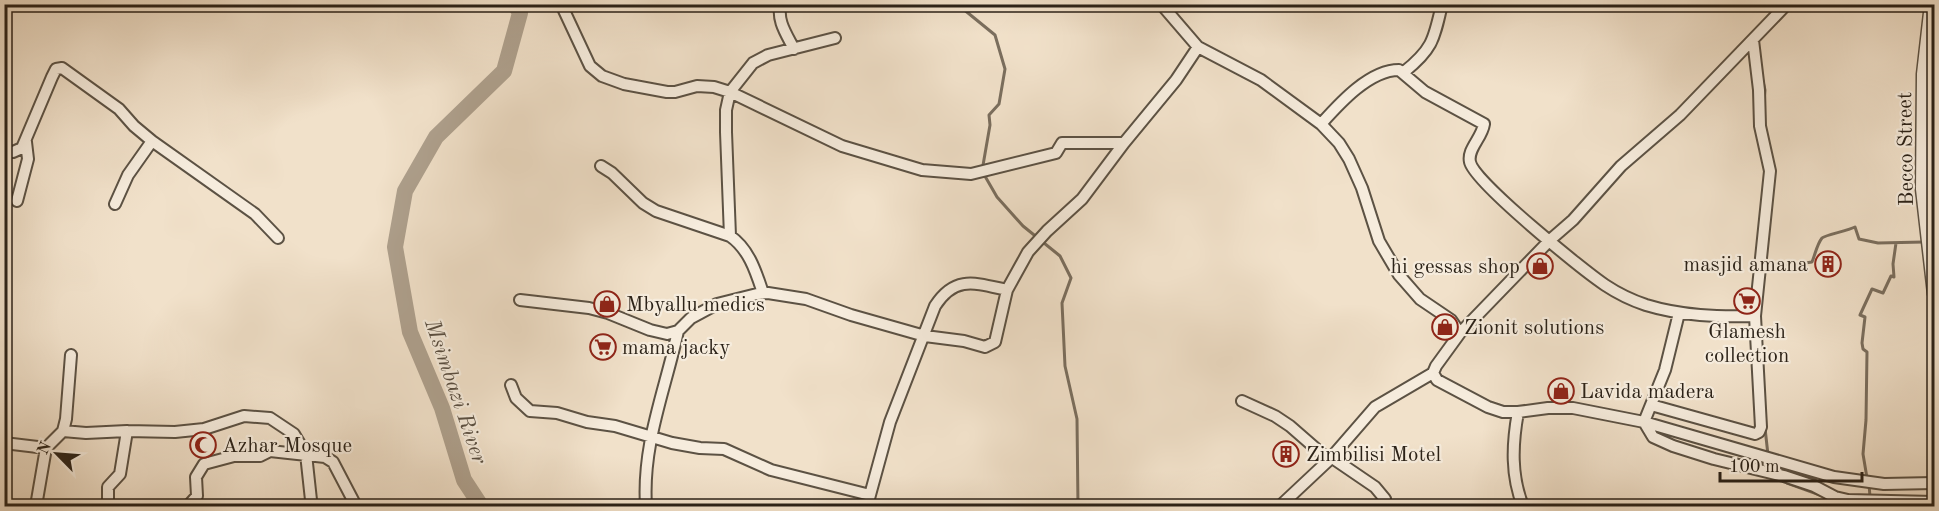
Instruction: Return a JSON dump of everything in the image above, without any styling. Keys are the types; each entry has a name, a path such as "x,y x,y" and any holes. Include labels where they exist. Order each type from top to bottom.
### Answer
{"street":[{"path":"561,4 590,66 602,76 624,84 667,92 697,86 714,87 730,92 858,153 922,170 971,174 1056,153 1062,143 1124,143"},
{"path":"781,4 780,20 794,48"},
{"path":"1161,4 1198,47 1261,80 1321,124 1349,159 1362,188 1379,241 1399,275 1420,299 1451,320 1460,333"},
{"path":"1404,72 1430,48 1442,4"},
{"path":"1280,507 1330,458 1375,407 1433,373 1460,333 1550,240 1573,220 1621,166 1680,114 1787,4"},
{"name":"Becco Street","path":"1931,4 1923,74 1922,189 1935,294"},
{"path":"730,236 726,132 726,110 730,92 753,63 768,55 835,38"},
{"path":"1651,405 1755,434 1761,427 1755,316 1770,171 1760,126 1759,90 1753,40"},
{"path":"520,300 589,308 659,333 671,333 678,331 691,318 717,304 763,293 806,299 851,315 925,336 964,340 985,347 995,342 1006,290 1028,252 1082,199 1176,80 1198,47"},
{"path":"4,152 22,148 56,69 62,68 120,110 152,141 255,214 278,238"},
{"path":"1321,124 1343,100 1366,82 1390,70 1404,72 1425,92 1484,124 1469,159 1471,168 1496,197 1604,284 1620,294 1679,313 1705,316 1755,316"},
{"path":"115,204 128,175 152,141"},
{"path":"17,201 28,159 26,142"},
{"path":"601,166 612,173 644,203 656,210 730,236 742,245 763,293"},
{"path":"867,507 890,422 935,306 950,288 964,284 1006,290"},
{"path":"1644,422 1669,355 1679,313"},
{"path":"646,507 645,487 650,438 678,331"},
{"path":"36,507 46,448 63,431 66,419 71,355"},
{"path":"1433,373 1437,380 1488,407 1503,412 1572,408 1644,422 1833,477 1884,484 1935,483"},
{"path":"511,385 516,398 530,411 557,413 586,422 615,426 650,438 700,448 724,449 771,470 870,495"},
{"path":"1242,400 1275,416 1330,458 1375,487 1384,499 1383,507"},
{"path":"1518,412 1513,462 1515,482 1524,507"},
{"path":"63,431 176,432 204,429 244,416 270,418 294,434 306,454 311,500 308,507"},
{"path":"1644,422 1653,437 1673,446 1714,459 1784,476 1848,500 1935,501"},
{"path":"108,507 108,487 120,474 127,431"},
{"path":"4,443 46,448"},
{"path":"188,507 197,496 196,477 204,464 234,456 260,456 270,451 325,457 333,462 349,489 356,507"}],"waterway":[{"name":"Msimbazi River","path":"481,506 464,480 442,408 410,332 395,247 405,191 436,137 504,71 520,13 515,4"},
{"path":"957,4 995,35 1005,69 999,104 989,115 990,125 982,171 997,197 1023,226 1060,256 1071,278 1062,303 1065,366 1077,419 1078,506"},
{"path":"1762,77 1765,90 1764,100"},
{"path":"1764,269 1812,262 1822,238 1855,227 1859,239 1878,243 1924,242"},
{"path":"1867,478 1863,454 1867,352 1863,349 1862,343 1865,317 1860,315 1872,289 1883,293 1891,276 1894,277 1896,243"},
{"path":"1765,428 1768,455"},
{"path":"1787,483 1820,495"},
{"path":"1869,484 1870,497"},
{"path":"1826,498 1836,506"}],"place":[{"name":"masjid amana","path":"1828,264"},
{"name":"hi gessas shop","path":"1540,266"},
{"name":"Glamesh collection","path":"1747,301"},
{"name":"Mbyallu medics","path":"607,304"},
{"name":"Zionit solutions","path":"1445,327"},
{"name":"mama jacky","path":"603,347"},
{"name":"Lavida madera","path":"1561,391"},
{"name":"Azhar Mosque","path":"203,445"},
{"name":"Zimbilisi Motel","path":"1286,454"}]}
